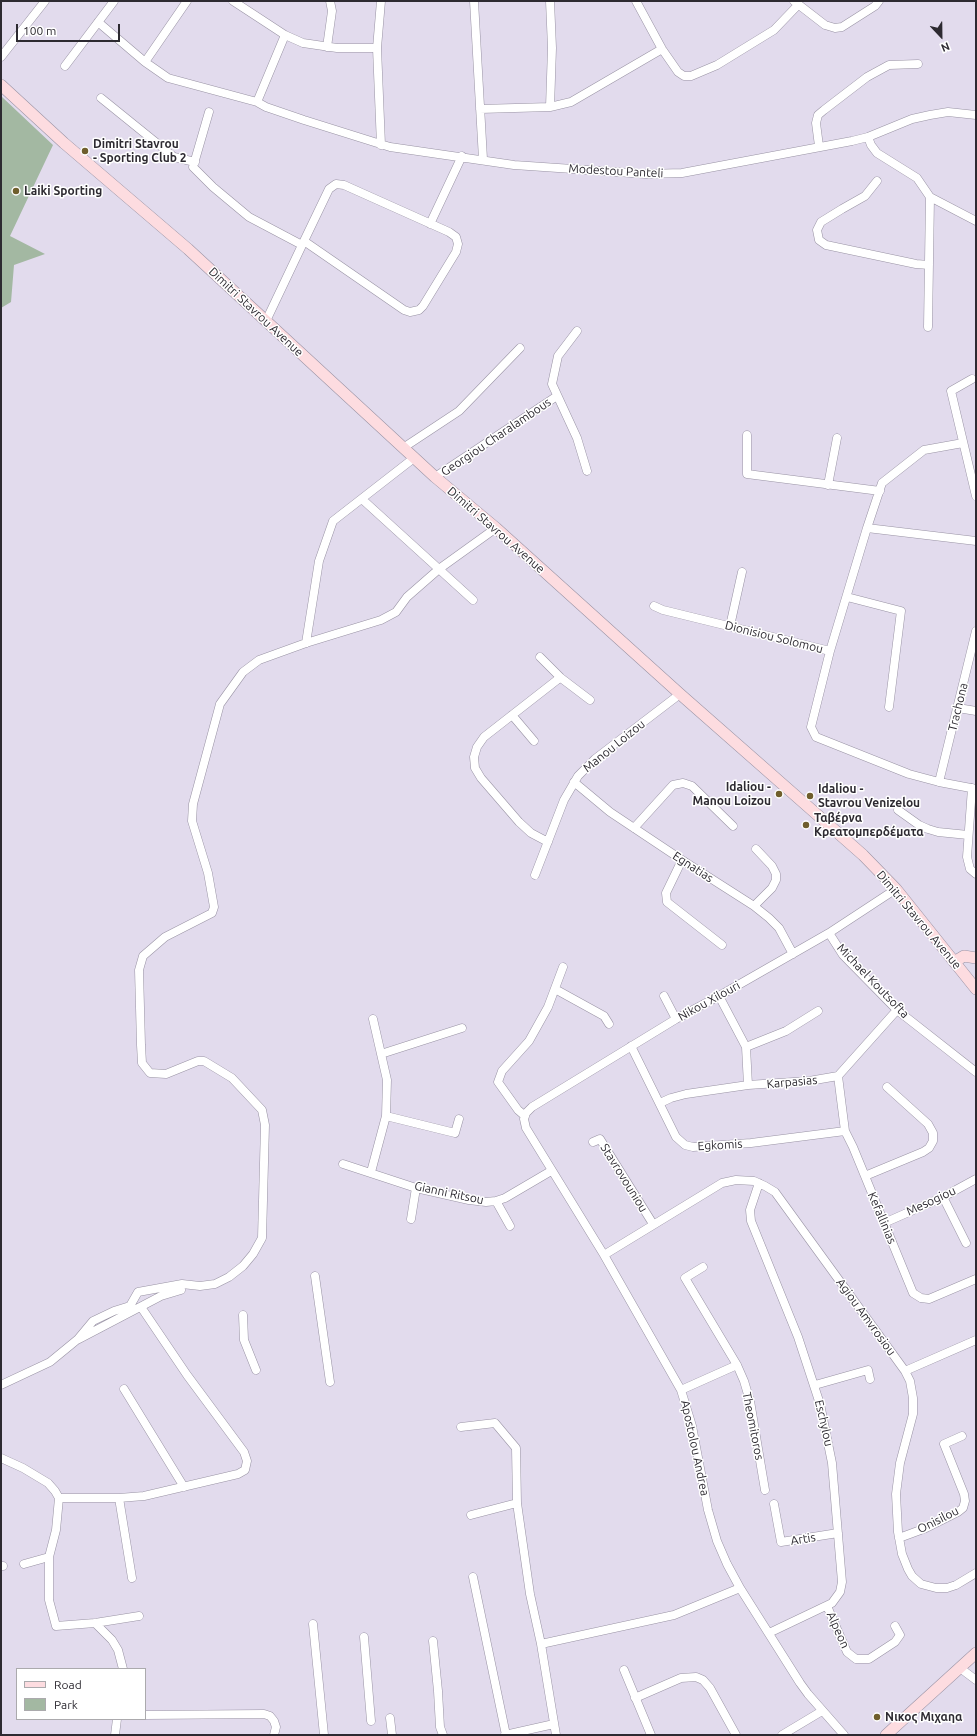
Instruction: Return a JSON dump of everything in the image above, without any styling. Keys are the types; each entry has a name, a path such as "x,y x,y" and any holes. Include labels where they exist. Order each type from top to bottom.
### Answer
{"main road":[{"name":"Dimitri Stavrou Avenue","path":"1,85 64,143 188,249 435,477 496,528 680,694 863,855 896,889 976,989"},
{"path":"954,962 964,956 976,958"},
{"path":"886,1735 976,1653"}],"street":[{"path":"1,57 45,1"},
{"path":"65,66 114,1"},
{"path":"144,62 186,1"},
{"path":"233,1 285,35 303,43 327,47 377,48"},
{"path":"327,47 332,11 330,1"},
{"path":"381,1 377,48 381,145"},
{"path":"474,1 483,159"},
{"path":"550,1 552,48 550,107"},
{"path":"636,1 662,49 678,72 684,76 691,76 717,66 774,30 796,3 826,25 835,28 842,28 875,6 879,1"},
{"name":"Modestou Panteli","path":"98,22 144,62 168,78 257,102 272,109 381,145 414,151 462,156 522,165 646,174 674,174 868,137 925,116 948,112 976,115"},
{"path":"257,102 285,35"},
{"path":"480,109 550,107 572,102 662,49"},
{"path":"819,146 816,122 818,115 824,110 867,77 888,65 918,64"},
{"path":"100,98 174,158 195,162"},
{"path":"209,112 193,167 213,187 250,217 303,243 404,310 413,312 419,310 423,306 458,248 457,240 454,235 357,191 336,184 329,189 303,243 266,322"},
{"path":"868,137 877,154 916,178 930,197 976,221"},
{"path":"430,224 462,156"},
{"path":"877,181 865,196 842,208 821,222 817,230 819,240 826,245 916,264 929,264"},
{"path":"928,327 930,197"},
{"path":"577,331 558,356 552,384 577,438 587,470"},
{"path":"403,448 459,411 520,348"},
{"path":"972,379 951,392 976,496"},
{"name":"Georgiou Charalambous","path":"435,477 557,396"},
{"path":"747,435 748,474 880,491"},
{"path":"828,485 837,438"},
{"path":"830,651 882,482 924,450 963,443"},
{"path":"306,643 319,561 333,521 363,500 414,458"},
{"path":"363,500 473,600"},
{"path":"126,1311 138,1292 182,1284 200,1286 215,1284 229,1277 243,1266 253,1254 262,1238 265,1124 262,1110 232,1078 204,1061 198,1061 166,1074 150,1073 146,1070 142,1063 139,970 143,956 165,937 212,913 214,907 208,873 192,822 193,804 220,704 243,672 259,660 306,643 382,620 396,612 407,596 439,569 496,528"},
{"path":"867,528 976,541"},
{"path":"730,626 742,572"},
{"path":"847,597 902,611 889,707"},
{"name":"Dionisiou Solomou","path":"654,606 664,610 830,651 811,727 813,733 820,739 900,771 939,782 974,789"},
{"name":"Trachona","path":"939,782 976,634"},
{"path":"540,657 561,678 590,700"},
{"path":"548,842 531,833 519,822 481,778 476,768 474,757 477,747 484,737 561,678"},
{"name":"Manou Loizou","path":"535,875 564,800 574,782 595,759 680,694"},
{"path":"958,708 976,711"},
{"path":"512,715 534,741"},
{"name":"Egnatias","path":"574,782 610,812 754,906 779,928 793,954"},
{"path":"634,828 671,787 675,784 683,783 692,786 733,826"},
{"path":"974,789 968,835 967,861 970,869 976,874"},
{"path":"898,810 919,825 928,829 938,832 968,835"},
{"path":"754,906 772,888 776,880 776,874 772,866 756,849"},
{"path":"682,860 666,893 667,902 722,945"},
{"name":"Nikou Xilouri","path":"525,1116 532,1107 631,1046 829,933 896,889"},
{"name":"Michael Koutsofta","path":"829,933 843,955 897,1010 976,1072"},
{"path":"525,1116 518,1110 498,1082 502,1071 529,1041 548,1007 563,968"},
{"path":"555,989 604,1016 609,1024"},
{"path":"664,996 676,1019"},
{"path":"719,996 746,1047 748,1085"},
{"path":"838,1076 897,1010"},
{"path":"746,1047 786,1031 818,1011"},
{"path":"371,1172 386,1116 387,1080 373,1019"},
{"path":"381,1054 462,1028"},
{"name":"Egkomis","path":"631,1046 676,1137 682,1143 689,1146 751,1143 845,1131"},
{"name":"Karpasias","path":"660,1103 680,1095 748,1085 809,1081 838,1076"},
{"name":"Kefallinias","path":"838,1076 845,1131 912,1290 918,1297 924,1299 932,1298 976,1279"},
{"path":"865,1176 923,1152 929,1148 933,1141 933,1134 928,1124 887,1087"},
{"path":"386,1116 455,1133 459,1119"},
{"name":"Apostolou Andrea","path":"525,1116 524,1122 526,1128 551,1171 604,1255 681,1390 690,1417 708,1510 723,1557 740,1588 800,1682 822,1711 844,1735"},
{"name":"Stavrovouniou","path":"593,1142 600,1139 653,1224"},
{"name":"Gianni Ritsou","path":"342,1164 371,1172 416,1188 475,1201 496,1201 510,1195 551,1171"},
{"name":"Mesogiou","path":"884,1223 943,1197 976,1179"},
{"name":"Agiou Amvrosiou","path":"604,1255 722,1183 742,1180 759,1183 770,1188 779,1197 905,1370 912,1387 914,1409 911,1427 900,1463 896,1486 899,1538 902,1554 908,1569 917,1580 926,1586 936,1588 947,1588 976,1573"},
{"name":"Eschylou","path":"759,1183 750,1210 751,1221 798,1337 815,1385 831,1458 842,1586 838,1597 827,1606 769,1633"},
{"path":"410,1219 416,1188"},
{"path":"943,1197 966,1243"},
{"path":"496,1201 510,1226"},
{"name":"Theomitoros","path":"703,1267 685,1278 737,1365 748,1394 765,1490"},
{"path":"315,1276 330,1382"},
{"path":"1,1385 50,1362 78,1339 126,1311 141,1307 161,1296 181,1290"},
{"path":"59,1498 119,1498 144,1496 238,1474 245,1470 247,1461 244,1452 187,1375 141,1307"},
{"path":"243,1315 244,1340 256,1370"},
{"path":"905,1370 976,1340"},
{"path":"681,1390 737,1365"},
{"path":"815,1385 868,1370 870,1380"},
{"path":"124,1389 184,1487"},
{"path":"462,1427 495,1423 516,1448 517,1503 530,1594 541,1644 556,1735"},
{"name":"Onisilou","path":"899,1538 926,1528 963,1508 965,1501 964,1494 944,1444 962,1436"},
{"path":"1,1458 23,1468 48,1483 59,1498 56,1530 49,1558 49,1600 56,1626 96,1623 139,1616"},
{"path":"119,1498 132,1578"},
{"path":"471,1515 517,1503"},
{"name":"Artis","path":"774,1504 781,1542 838,1533"},
{"path":"24,1564 49,1558"},
{"path":"473,1577 505,1735 554,1724"},
{"path":"541,1644 674,1615 740,1588"},
{"name":"Alpeon","path":"827,1606 847,1652 856,1660 869,1659 895,1642 900,1635 895,1626"},
{"path":"96,1623 112,1640 121,1657 122,1668"},
{"path":"313,1624 324,1735"},
{"path":"364,1637 371,1721"},
{"path":"433,1641 439,1696 440,1727 443,1735"},
{"path":"960,1668 976,1680"},
{"path":"624,1670 651,1735"},
{"path":"635,1698 681,1678 696,1676 703,1680 710,1688 736,1735"},
{"path":"782,1735 822,1711"},
{"path":"146,1715 264,1714 270,1716 274,1721 276,1727 274,1735"},
{"path":"390,1718 392,1735"},
{"path":"115,1735 117,1720"}],"green space":[{"name":"Laiki Sporting","path":"1,96 53,145 10,236 45,254 14,265 11,302 1,308"}],"place":[{"name":"Dimitri Stavrou - Sporting Club 2","path":"85,151"},
{"name":"Laiki Sporting","path":"16,191"},
{"name":"Idaliou - Manou Loizou","path":"779,794"},
{"name":"Idaliou - Stavrou Venizelou","path":"810,796"},
{"name":"Ταβέρνα Κρεατομπερδέματα","path":"806,825"},
{"name":"Νικος Μιχαηα","path":"877,1717"}]}
